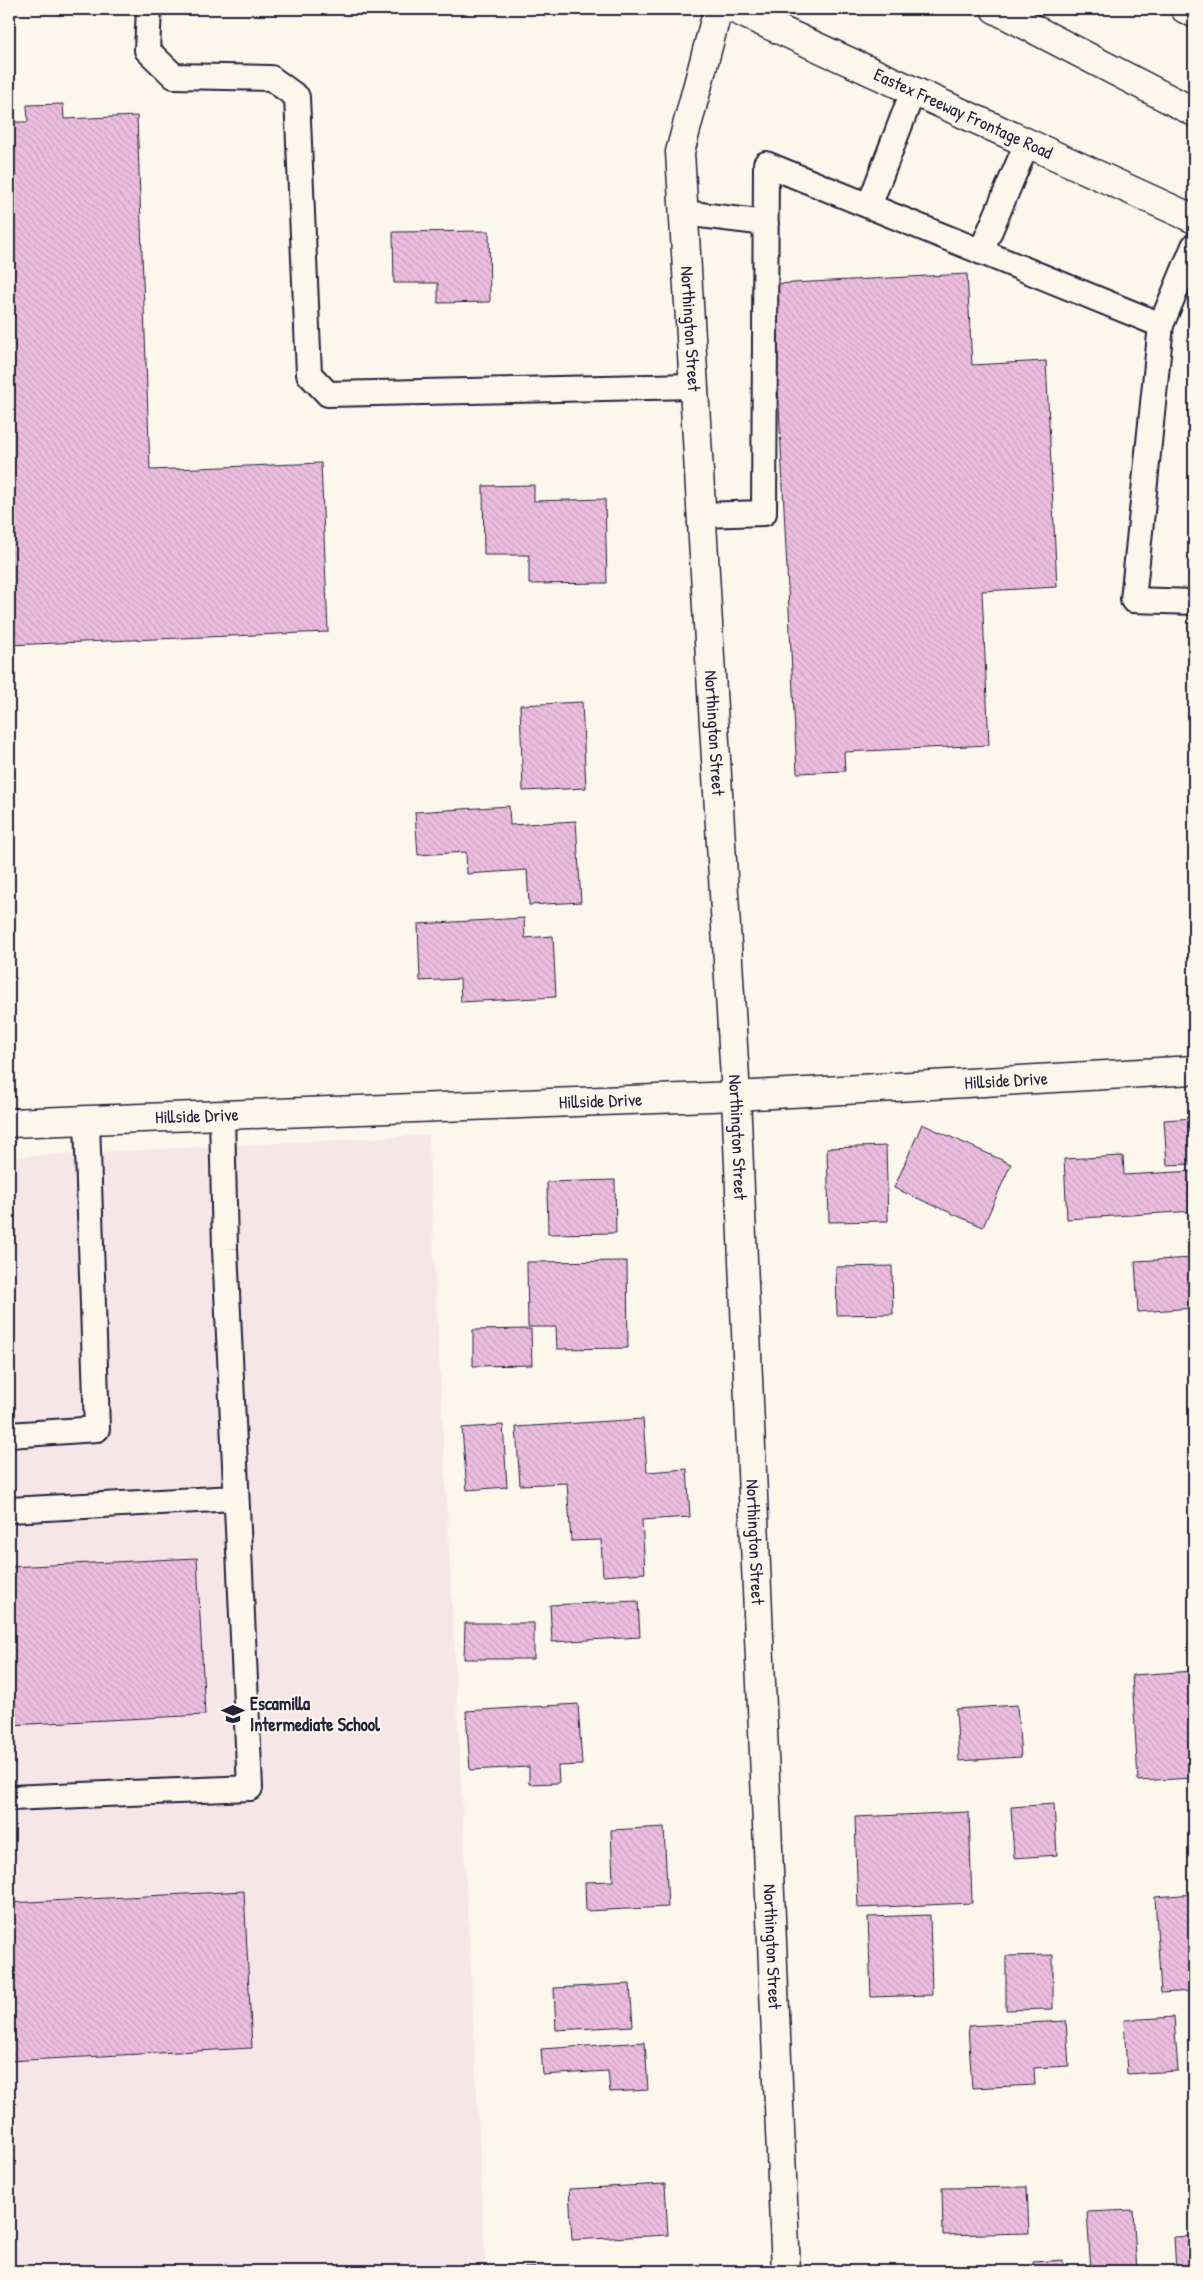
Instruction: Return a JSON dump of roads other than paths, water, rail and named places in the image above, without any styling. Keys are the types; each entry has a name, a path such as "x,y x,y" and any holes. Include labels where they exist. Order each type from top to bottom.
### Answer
{"main road":[{"name":"Northington Street","path":"718,9 680,152 736,1096 786,2271"},
{"name":"Eastex Freeway Frontage Road","path":"734,9 1194,219"},
{"path":"995,9 1194,112"},
{"path":"1185,9 1194,13"},
{"name":"Hillside Drive","path":"9,1123 736,1096 1194,1070"}],"lane":[{"path":"149,9 147,50 174,76 271,78 297,97 309,374 328,394 694,386"},
{"path":"869,206 913,91"},
{"path":"982,252 1027,142"},
{"path":"702,515 764,513 766,164 1161,326"},
{"path":"684,213 766,223"},
{"path":"1194,246 1161,326 1133,600 1194,602"},
{"path":"9,1798 250,1788 224,1249 222,1115"},
{"path":"9,1435 97,1429 86,1120"},
{"path":"9,1510 235,1498"}],"place":[{"name":"Escamilla Intermediate School","path":"233,1714"}]}
